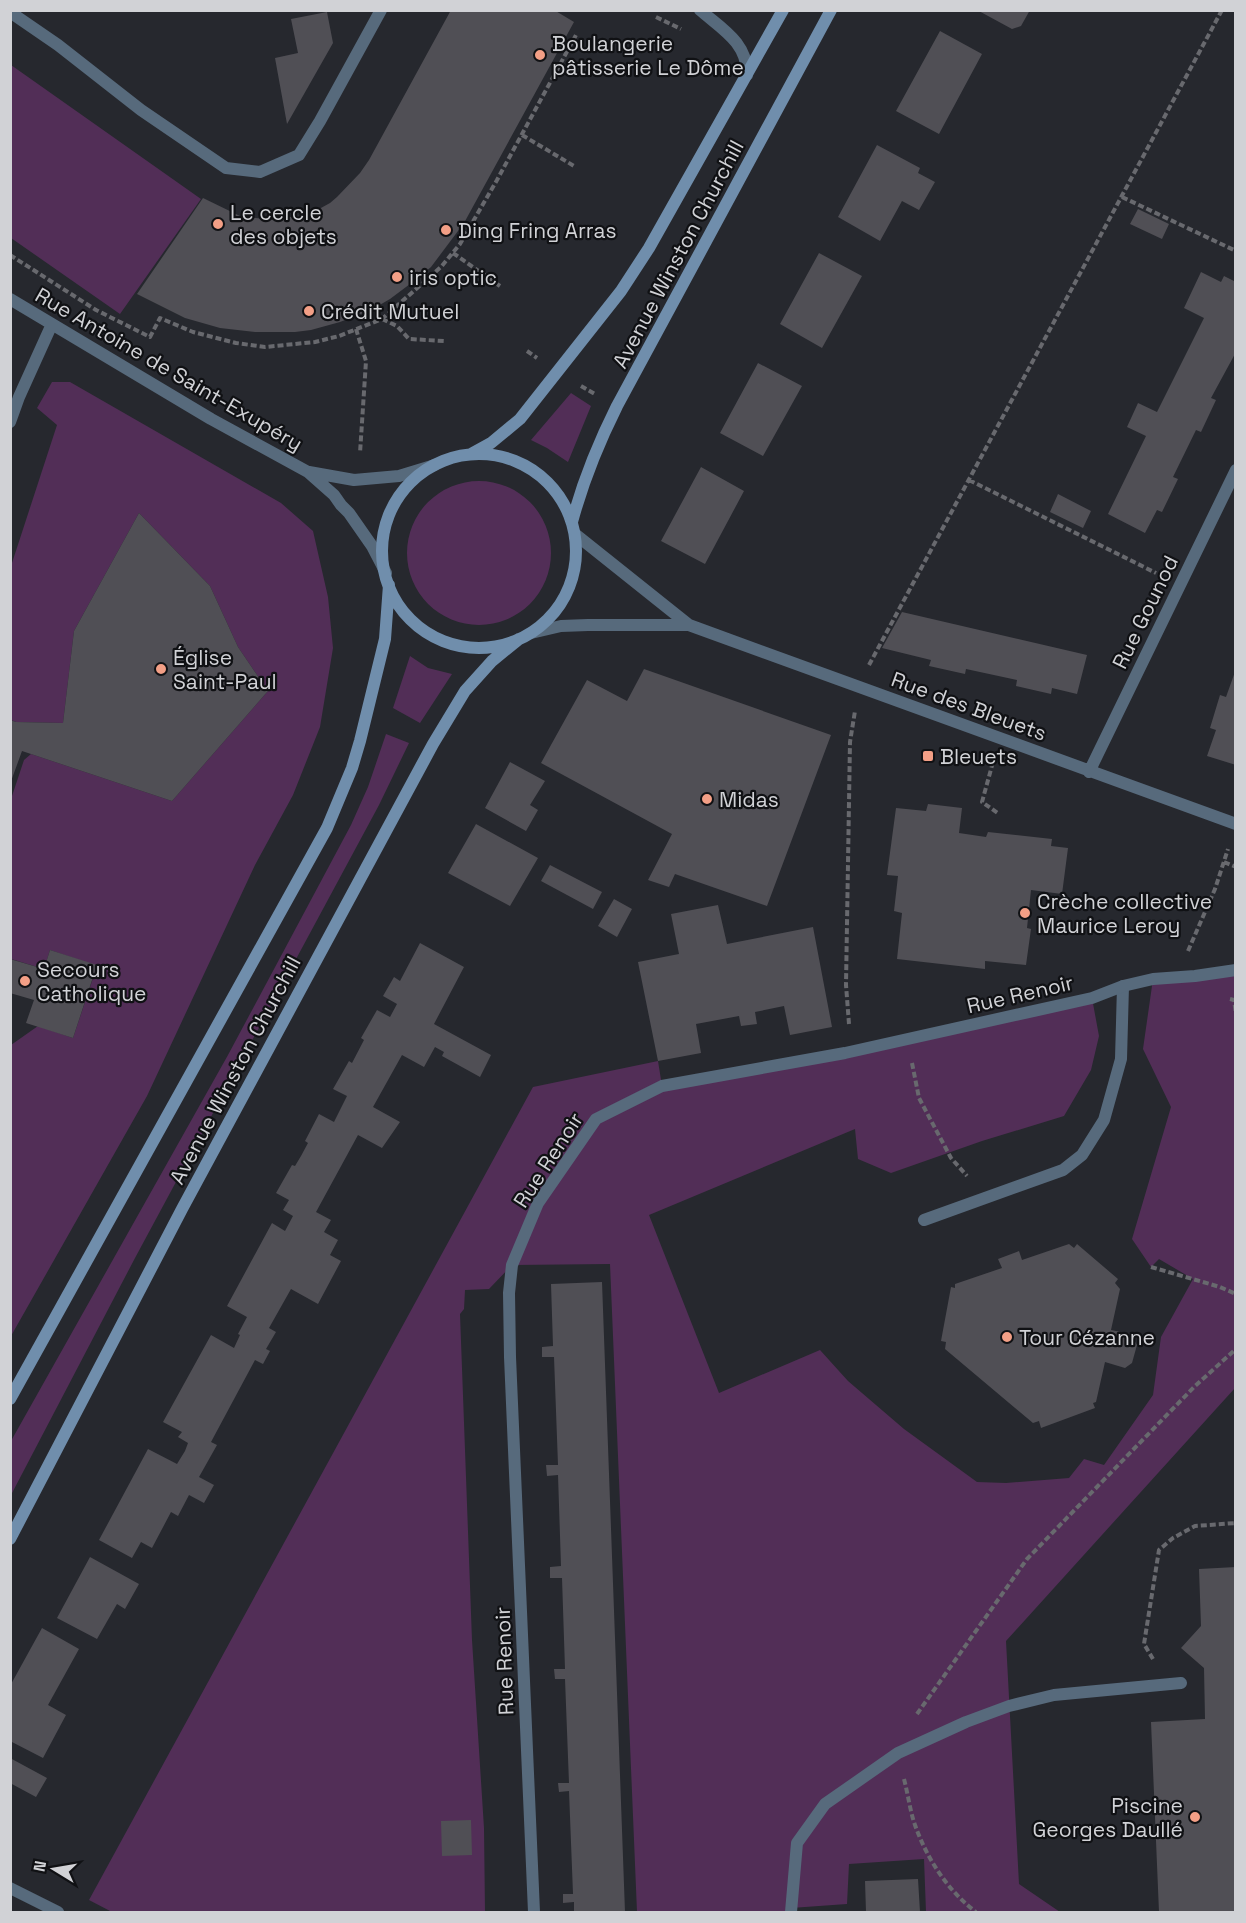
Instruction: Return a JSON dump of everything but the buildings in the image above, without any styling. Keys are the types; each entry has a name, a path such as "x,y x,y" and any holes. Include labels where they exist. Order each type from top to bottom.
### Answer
{"main road":[{"name":"Avenue Winston Churchill","path":"467,455 491,443 520,419 621,291 649,248 783,10"},
{"name":"Avenue Winston Churchill","path":"573,528 582,484 602,436 831,10"},
{"path":"467,455 502,457 513,460 534,472 561,499 573,528 576,547 574,572 565,596 550,617 525,636 508,644 470,648 446,642 423,630 399,605 387,579 383,562 386,527 400,496 415,479 435,465 467,455"},
{"name":"Avenue Winston Churchill","path":"10,1399 327,828 352,768 385,639 387,579"},
{"name":"Avenue Winston Churchill","path":"10,1539 182,1209 433,744 465,691 492,661 525,636"}],"street":[{"path":"10,12 58,45 141,110 226,168 260,172 299,155 320,122 381,10"},
{"path":"700,10 734,38 741,47 746,58 747,75"},
{"name":"Rue Antoine de Saint-Exupéry","path":"10,299 211,419 308,472"},
{"path":"10,422 52,324"},
{"path":"308,472 354,480 399,476 435,465"},
{"name":"Rue Gounod","path":"1089,772 1236,470"},
{"path":"308,472 334,495 349,513 372,546 387,579"},
{"name":"Rue des Bleuets","path":"573,528 689,625"},
{"name":"Rue des Bleuets","path":"525,636 561,626 588,624 689,625 1234,824"},
{"name":"Rue Renoir","path":"534,1912 509,1293 512,1265 538,1203 596,1119 662,1086 852,1052 1092,998 1123,986 1153,979 1236,970"},
{"path":"924,1220 1063,1170 1082,1155 1104,1120 1122,1059 1123,986"},
{"path":"791,1912 797,1843 825,1804 898,1753 966,1722 1009,1706 1054,1695 1181,1683"},
{"path":"10,1888 58,1912"}],"path":[{"path":"852,1052 846,985 850,742 859,686 873,656 1222,10"},
{"path":"10,255 96,310 150,337 160,318 193,332 236,343 264,347 315,342 339,336 382,319 441,267 453,253 497,180 576,35"},
{"path":"522,135 574,166"},
{"path":"1122,197 1236,251"},
{"path":"453,253 500,286"},
{"path":"382,319 397,326 409,339 444,341"},
{"path":"356,329 366,361 361,463"},
{"path":"969,480 1180,585"},
{"path":"999,814 982,802 990,768 1002,739"},
{"path":"1234,824 1215,889 1188,949 1195,976 1205,994 1234,1000 1236,1014"},
{"path":"1224,862 1236,867"},
{"path":"915,1080 919,1098 951,1158 984,1198"},
{"path":"1151,1267 1220,1287 1236,1294"},
{"path":"976,1912 934,1868 915,1825 898,1753 915,1716 1027,1559 1195,1386 1236,1349"},
{"path":"1158,1685 1164,1676 1144,1644 1159,1550 1173,1538 1195,1526 1236,1523"}],"shaded area":[{"path":"11,65 201,199 120,314 11,238"},
{"path":"52,382 70,382 281,503 313,531 328,597 333,648 320,727 293,795 255,865 147,1096 11,1336 11,1045 38,1026 73,1038 97,966 50,950 44,969 11,959 11,799 24,760 31,754 172,801 268,691 238,647 210,586 139,513 74,631 63,723 11,720 11,566 57,425 37,408"},
{"path":"571,393 591,406 568,462 531,440"},
{"path":"479,481 507,486 530,502 546,525 551,553 546,581 530,604 507,620 479,625 451,620 428,604 412,581 407,553 412,525 428,502 451,486"},
{"path":"410,656 428,668 452,674 420,723 393,708"},
{"path":"386,734 409,743 379,805 135,1258 11,1495 11,1441 228,1055 351,825 368,787"},
{"path":"1235,970 1235,1388 1006,1641 1019,1884 1060,1912 926,1912 924,1859 849,1864 847,1904 791,1908 791,1912 637,1912 610,1264 512,1265 489,1289 465,1290 464,1309 460,1314 472,1640 484,1828 485,1912 112,1912 89,1900 533,1087 658,1061 662,1086 1092,998 1099,1036 1091,1070 1064,1116 982,1141 891,1173 858,1159 855,1129 649,1215 719,1393 820,1350 848,1381 904,1429 977,1482 1006,1483 1069,1478 1084,1459 1104,1465 1153,1395 1161,1337 1193,1279 1159,1259 1151,1267 1132,1239 1171,1107 1143,1049 1153,979"}],"place":[{"name":"Boulangerie pâtisserie Le Dôme","path":"540,55"},
{"name":"Le cercle des objets","path":"218,224"},
{"name":"Ding Fring Arras","path":"446,230"},
{"name":"iris optic","path":"397,277"},
{"name":"Crédit Mutuel","path":"309,311"},
{"name":"Église Saint-Paul","path":"161,669"},
{"name":"Bleuets","path":"928,756"},
{"name":"Midas","path":"707,799"},
{"name":"Crèche collective Maurice Leroy","path":"1025,913"},
{"name":"Secours Catholique","path":"25,981"},
{"name":"Tour Cézanne","path":"1007,1337"},
{"name":"Piscine Georges Daullé","path":"1195,1817"}]}
